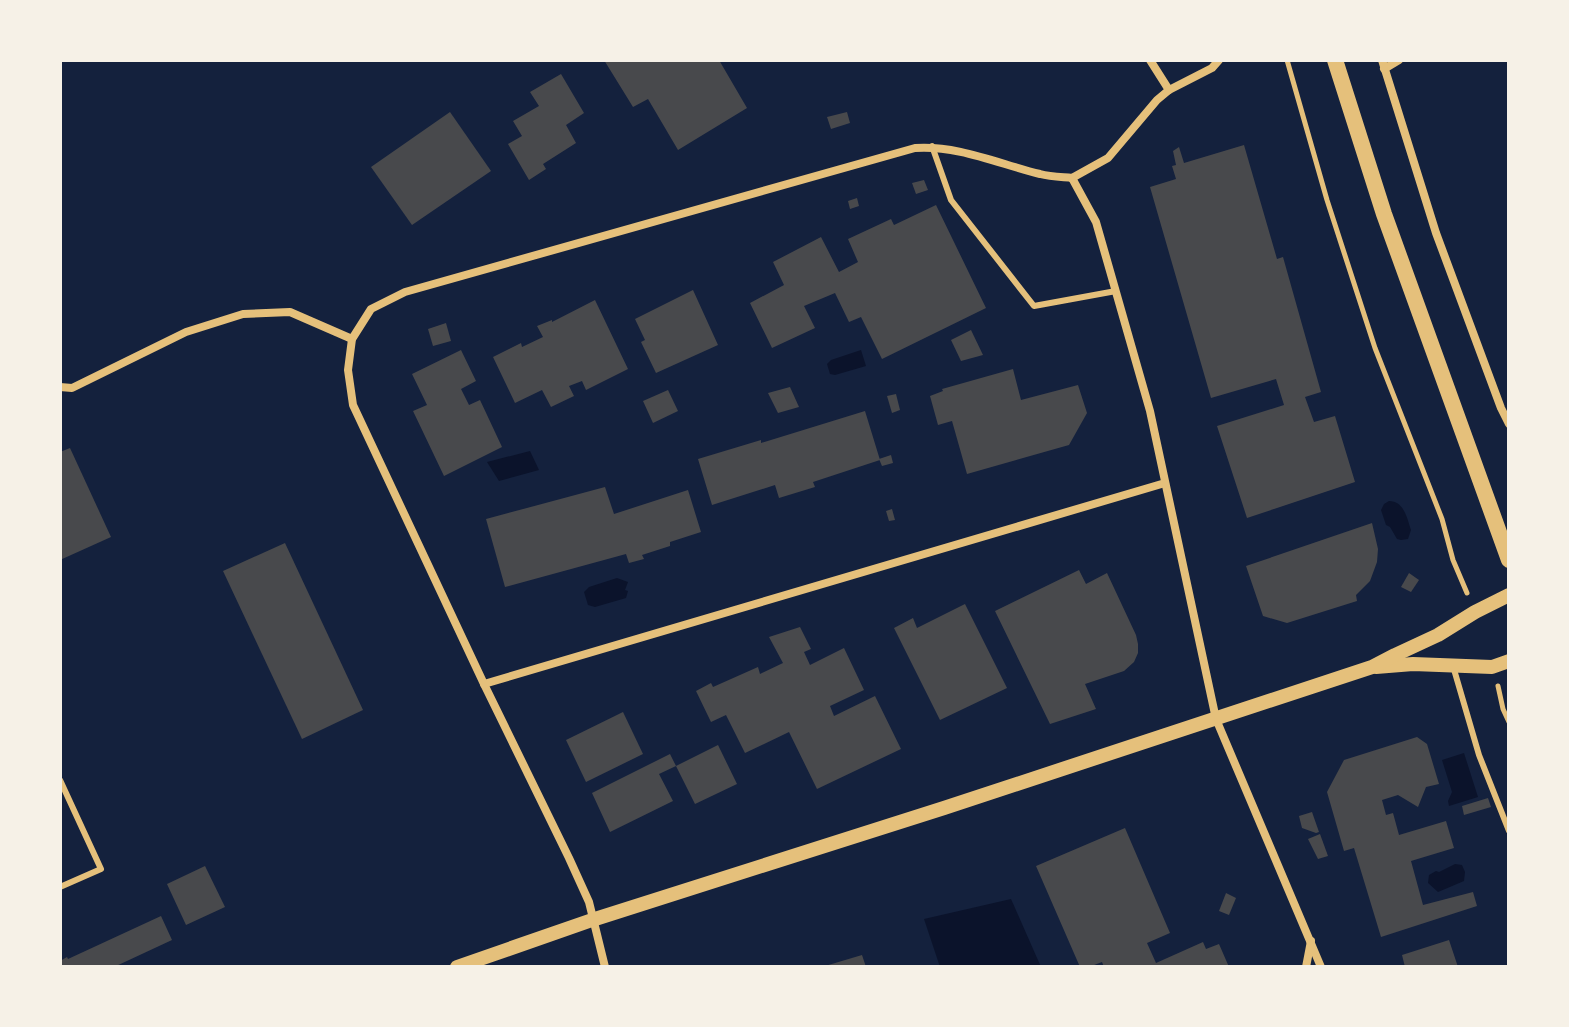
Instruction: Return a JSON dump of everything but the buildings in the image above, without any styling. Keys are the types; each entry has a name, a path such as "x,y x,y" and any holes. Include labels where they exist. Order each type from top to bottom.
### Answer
{"main road":[{"path":"1335,60 1384,214 1509,560"}],"street":[{"path":"1150,60 1169,90"},
{"path":"605,967 589,902 353,405 348,370 352,339 371,309 405,292 915,148 932,146 1043,175 1072,178 1108,158 1169,90 1212,68 1219,60"},
{"path":"1399,60 1383,65 1436,233 1509,424"},
{"path":"1072,178 1096,222 1150,411 1216,719 1321,967"},
{"path":"60,387 72,388 186,332 243,314 290,312 352,339"},
{"path":"484,684 1165,483"},
{"path":"457,967 592,920 1372,667 1509,595"},
{"path":"1372,667 1413,664 1492,667 1509,661"},
{"path":"1306,967 1311,941"}],"lane":[{"path":"932,146 951,200 1034,306 1116,291"},
{"path":"1453,666 1479,755 1509,831"},
{"path":"60,780 101,869 60,887"}],"path":[{"path":"1287,60 1327,200 1375,348 1475,612"},
{"path":"1503,709 1509,722"}],"water":[{"path":"861,350 866,366 830,374 827,364 831,360"},
{"path":"530,451 539,470 499,481 487,462"},
{"path":"1389,501 1398,504 1404,511 1411,530 1408,539 1397,539 1386,525 1381,510"},
{"path":"617,578 628,582 626,598 595,607 588,605 584,592 589,587"},
{"path":"1464,753 1478,797 1449,806 1452,792 1442,760"},
{"path":"1455,864 1462,865 1464,881 1438,892 1428,883 1429,875"},
{"path":"1011,899 1041,967 940,967 924,919"}]}
